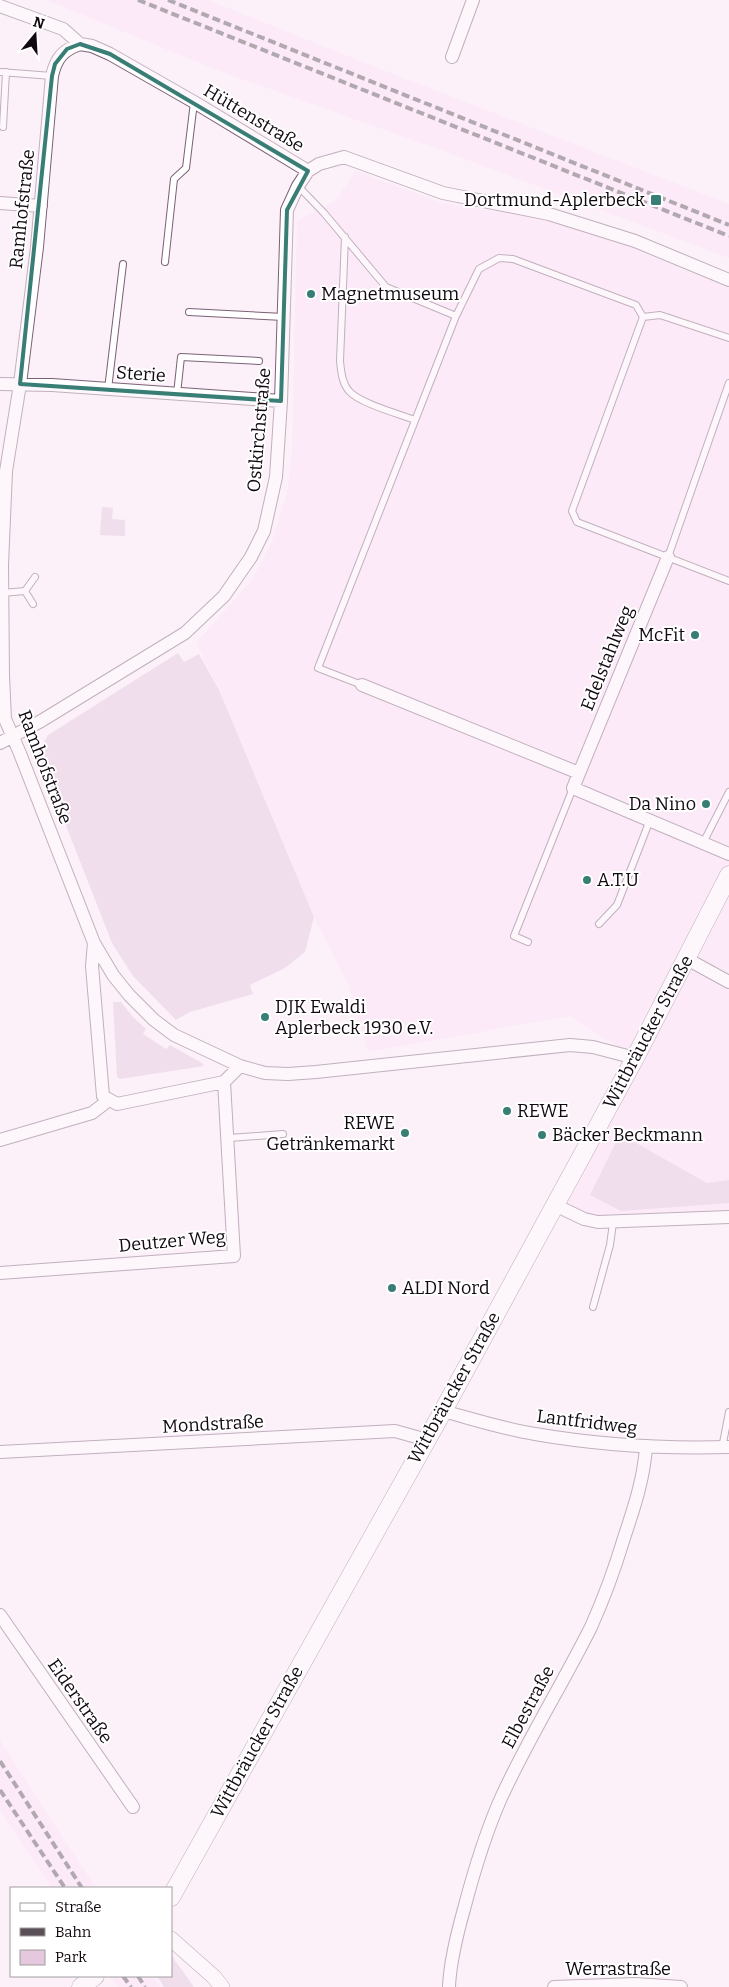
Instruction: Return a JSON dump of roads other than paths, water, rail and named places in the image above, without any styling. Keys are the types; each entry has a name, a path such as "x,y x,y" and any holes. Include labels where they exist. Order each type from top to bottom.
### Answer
{"main road":[{"name":"Wittbräucker Straße","path":"172,1895 443,1411 635,1058 729,875"},
{"path":"82,1987 94,1977"}],"street":[{"path":"452,57 473,0"},
{"name":"Hüttenstraße","path":"0,6 63,29 80,44 92,46 110,54 308,171 319,164 344,157 443,194 497,202 558,217 635,242 729,280"},
{"name":"Ramhofstraße","path":"80,44 67,49 61,55 55,64 52,76 41,206 20,384 6,471 1,565 3,704 5,720 94,943 113,975 129,995 154,1020 174,1035 240,1066 265,1073 288,1074 570,1045 600,1048 635,1058"},
{"name":"Ostkirchstraße","path":"0,743 185,633 224,596 251,557 264,531 276,477 281,401 288,210 298,186 308,171"},
{"path":"0,203 41,206"},
{"name":"Sterie","path":"0,384 281,401"},
{"name":"Edelstahlweg","path":"573,788 668,557"},
{"path":"362,686 579,773"},
{"path":"573,788 729,854"},
{"name":"Ramhofstraße","path":"94,943 92,966 103,1096 109,1100"},
{"path":"687,959 729,982"},
{"path":"0,1140 92,1113 109,1100 117,1104 224,1082 240,1066"},
{"name":"Deutzer Weg","path":"0,1273 234,1256 224,1082"},
{"path":"555,1205 584,1219 612,1223 729,1217"},
{"name":"Lantfridweg","path":"443,1411 534,1434 590,1442 646,1446 725,1447"},
{"name":"Mondstraße","path":"0,1452 395,1431 426,1440"},
{"name":"Elbestraße","path":"449,1987 449,1975 459,1929 472,1878 486,1835 515,1769 575,1657 604,1597 632,1514 643,1472 646,1446"},
{"name":"Eiderstraße","path":"0,1615 133,1807"},
{"path":"172,1940 214,1977 222,1987"},
{"name":"Werrastraße","path":"554,1987 635,1984 681,1987"}],"lane":[{"path":"3,127 3,72 52,76"},
{"path":"165,262 174,179 186,168 194,102"},
{"path":"298,186 324,213 386,286 456,316"},
{"path":"345,237 340,361 342,378 349,391 362,400 415,420"},
{"path":"362,686 318,668 456,316 478,269 499,258 513,259 636,305 643,317"},
{"path":"108,390 122,264"},
{"path":"190,312 284,317"},
{"path":"643,317 660,315 729,338"},
{"path":"643,317 572,511 576,522 729,581"},
{"path":"177,394 181,357 259,361"},
{"path":"668,557 729,383"},
{"path":"2,593 25,591 35,577"},
{"path":"25,591 33,604"},
{"name":"Edelstahlweg","path":"528,942 514,936 573,788"},
{"path":"703,843 729,792"},
{"path":"599,924 616,905 650,820"},
{"path":"228,1138 282,1134"},
{"path":"594,1307 610,1245 612,1223"},
{"path":"725,1447 729,1412"}],"railway":[{"path":"138,0 729,236"},
{"path":"168,0 729,225"},
{"path":"0,1761 81,1887"},
{"path":"0,1790 64,1887"},
{"path":"124,1977 131,1987"},
{"path":"139,1977 145,1987"}],"place":[{"name":"Dortmund-Aplerbeck","path":"656,200"},
{"name":"Magnetmuseum","path":"311,294"},
{"name":"McFit","path":"695,635"},
{"name":"Da Nino","path":"706,804"},
{"name":"A.T.U","path":"587,880"},
{"name":"DJK Ewaldi Aplerbeck 1930 e.V.","path":"265,1017"},
{"name":"REWE","path":"507,1111"},
{"name":"REWE Getränkemarkt","path":"405,1133"},
{"name":"Bäcker Beckmann","path":"542,1135"},
{"name":"ALDI Nord","path":"392,1288"}]}
